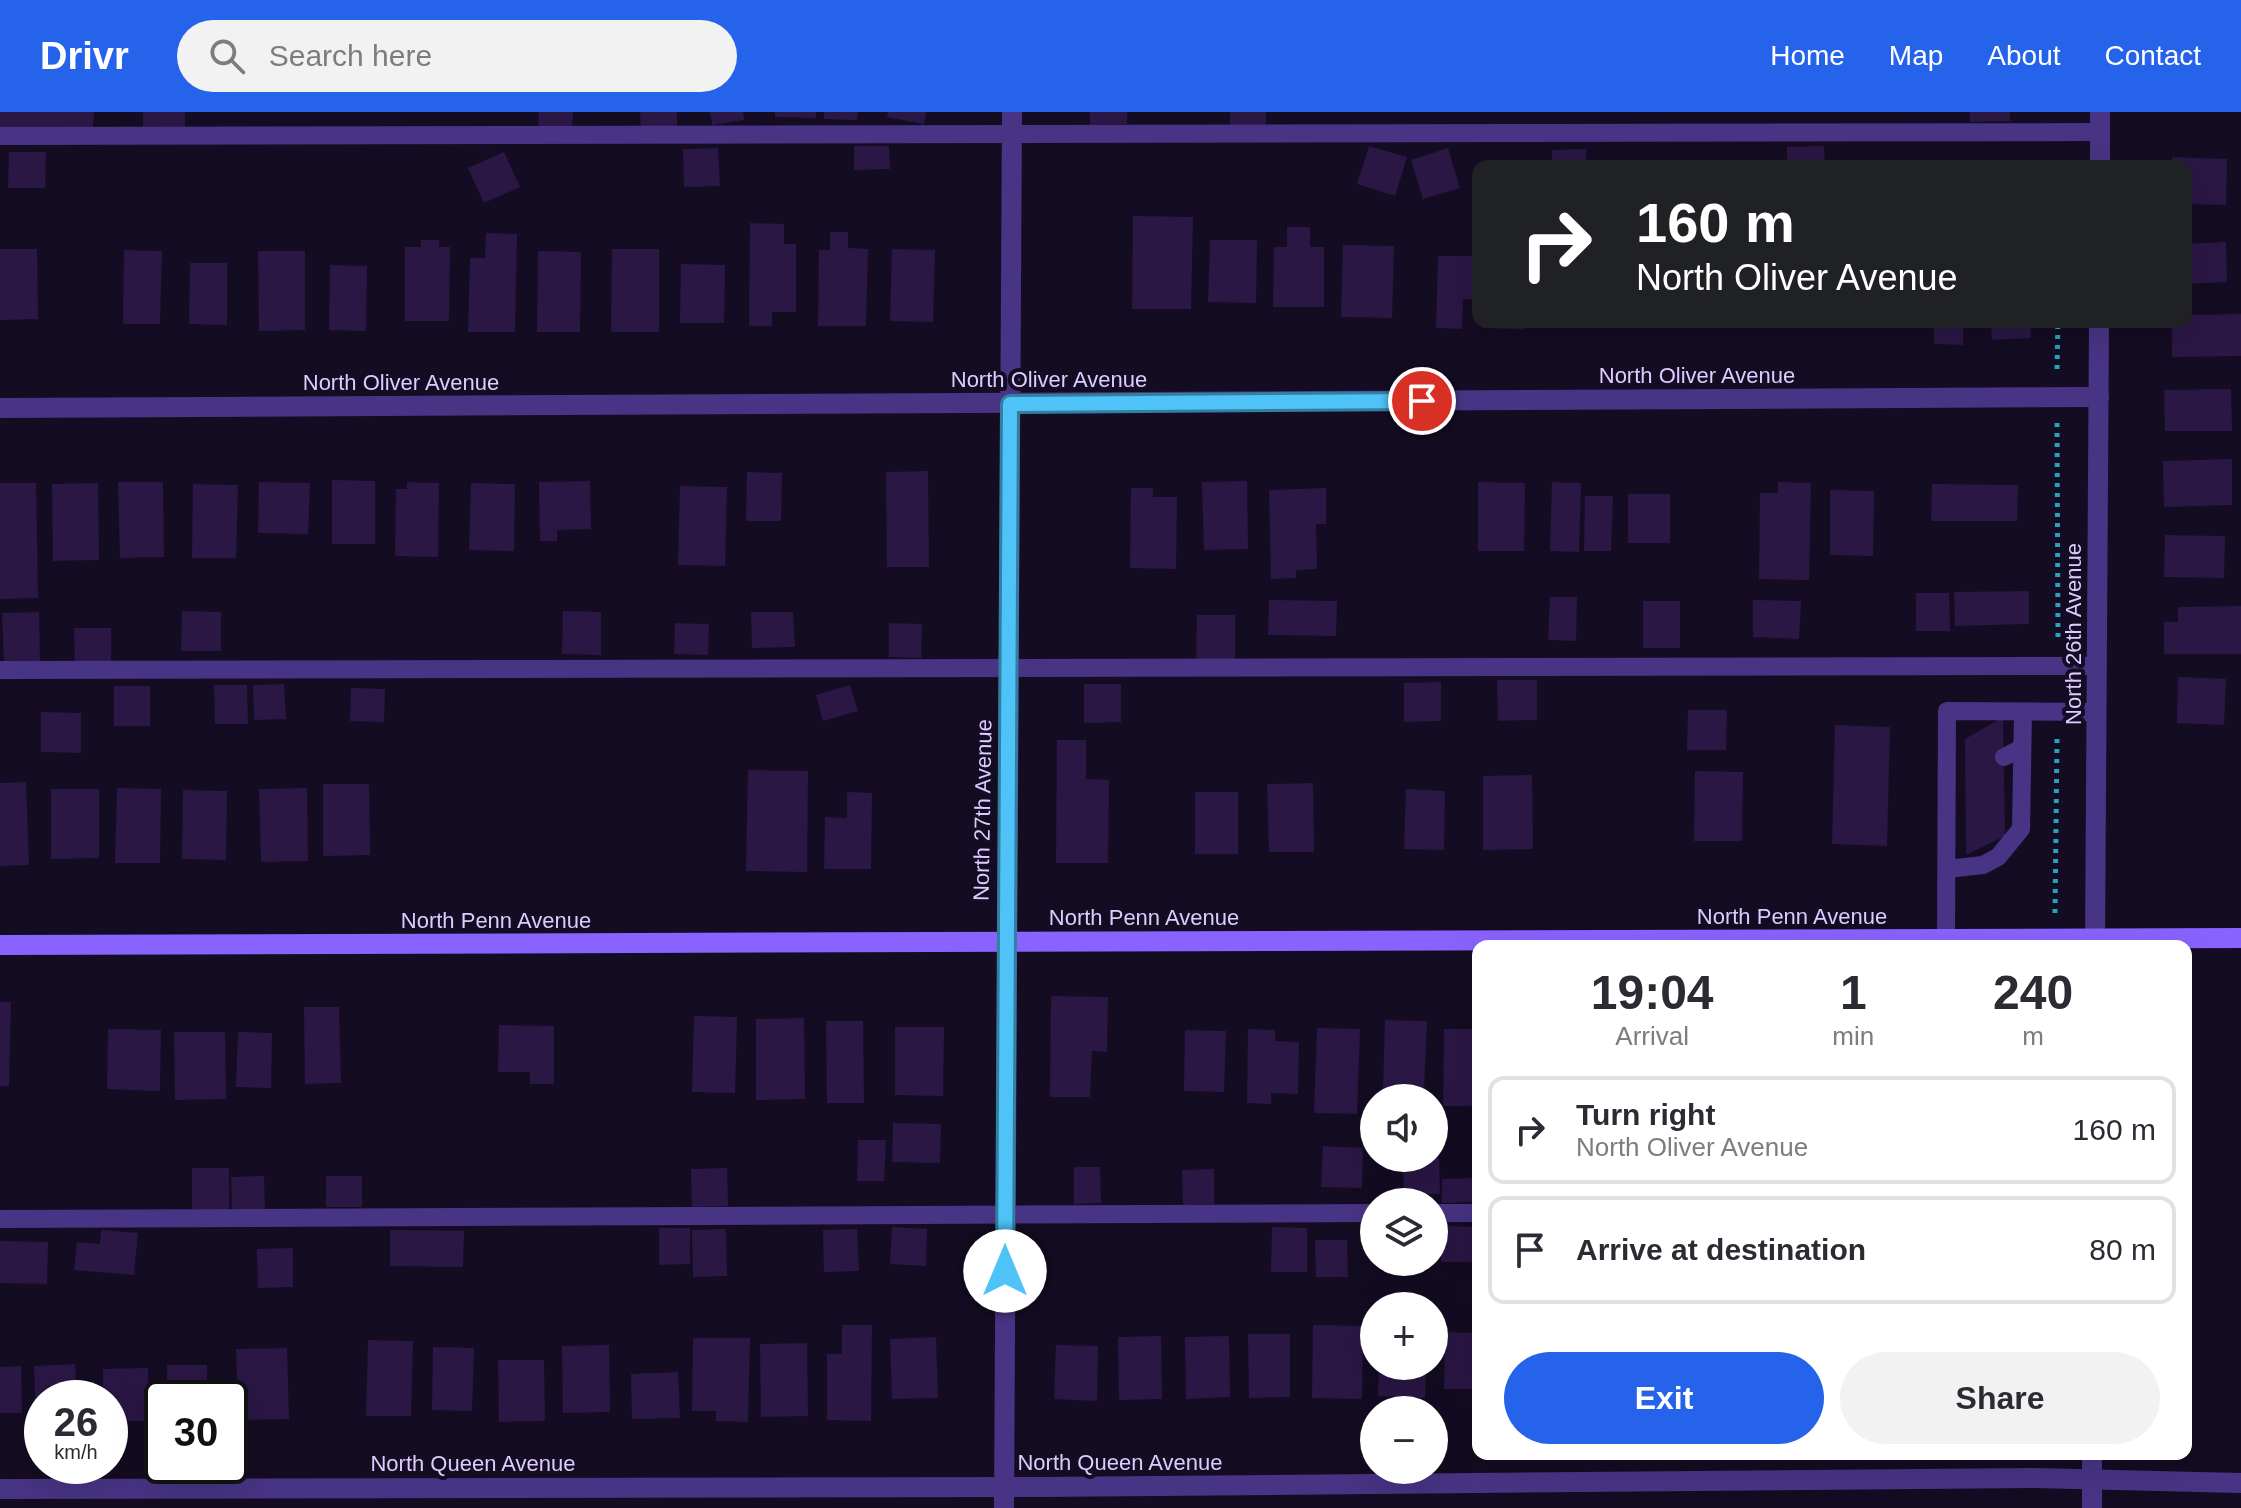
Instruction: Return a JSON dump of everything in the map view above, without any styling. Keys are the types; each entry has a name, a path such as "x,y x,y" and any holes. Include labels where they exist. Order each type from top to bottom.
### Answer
{"main road":[{"name":"North Penn Avenue","path":"2183,940 2241,938"},
{"name":"North Penn Avenue","path":"1632,940 1983,940"},
{"name":"North Penn Avenue","path":"0,945 1472,941"}],"street":[{"name":"North 27th Avenue","path":"1004,1498 1012,112"},
{"path":"2100,122 2100,160"},
{"name":"North 26th Avenue","path":"2095,940 2099,328"},
{"name":"North Oliver Avenue","path":"0,408 2099,397"},
{"path":"2092,1460 2092,1508"},
{"name":"North Queen Avenue","path":"0,1489 1004,1498 2092,1480 2241,1483"}],"lane":[{"path":"0,136 1012,135 2100,122"},
{"path":"0,670 1008,671 2097,666"},
{"path":"1946,939 1947,711 2096,712"},
{"path":"1947,869 1983,865 1998,857 2021,829 2013,800 2022,748 2023,712"},
{"path":"2004,757 2022,748"},
{"path":"1947,780 1965,772"},
{"path":"1947,826 1965,818"},
{"path":"0,1219 1360,1213"},
{"path":"1448,1213 1472,1213"}],"path":[{"path":"2058,328 2058,667"},
{"path":"2055,891 2057,712"}],"building":[{"path":"0,112 94,112 93,128 0,127"},
{"path":"143,112 185,112 185,127 143,128"},
{"path":"539,112 573,112 572,127 538,126"},
{"path":"640,112 677,112 677,126 641,127"},
{"path":"710,112 743,112 744,120 712,125"},
{"path":"775,112 816,112 816,118 775,117"},
{"path":"824,112 858,112 857,120 824,119"},
{"path":"888,112 926,112 924,124 887,117"},
{"path":"1090,112 1127,112 1127,124 1090,125"},
{"path":"1230,112 1266,112 1266,126 1230,125"},
{"path":"1970,112 2010,112 2010,121 1970,122"},
{"path":"854,146 889,146 890,169 854,170"},
{"path":"1369,146 1407,157 1395,196 1357,184"},
{"path":"1824,146 1825,160 1787,160 1787,147"},
{"path":"718,148 720,186 684,187 683,149"},
{"path":"1448,148 1460,188 1423,199 1411,160"},
{"path":"1586,149 1586,160 1552,160 1552,150"},
{"path":"9,152 46,152 45,188 8,188"},
{"path":"504,152 520,187 484,203 468,168"},
{"path":"2172,157 2227,159 2226,205 2192,204 2192,160 2172,160"},
{"path":"1133,216 1193,217 1191,309 1132,309"},
{"path":"750,223 784,224 784,244 796,244 796,312 772,312 772,326 749,326"},
{"path":"1287,227 1310,227 1310,247 1324,247 1324,307 1273,307 1274,247 1287,247"},
{"path":"830,232 848,232 848,248 868,249 866,326 818,326 819,250 830,250"},
{"path":"486,233 517,234 515,332 468,332 470,258 485,258"},
{"path":"421,240 439,240 439,247 450,247 449,321 405,321 405,247 421,247"},
{"path":"1210,240 1257,240 1256,303 1208,302"},
{"path":"2226,242 2227,282 2192,284 2192,244"},
{"path":"1343,245 1394,246 1392,318 1341,317"},
{"path":"0,249 37,249 38,319 0,320"},
{"path":"612,249 659,249 659,332 611,332"},
{"path":"892,249 935,250 933,322 890,321"},
{"path":"124,250 162,251 160,324 123,324"},
{"path":"258,251 305,251 305,330 259,331"},
{"path":"538,251 581,252 580,332 537,332"},
{"path":"1438,256 1472,256 1472,300 1463,299 1462,329 1436,328"},
{"path":"190,263 227,263 227,325 189,324"},
{"path":"681,264 725,265 724,323 680,323"},
{"path":"330,265 367,266 366,331 329,330"},
{"path":"2241,314 2241,356 2172,357 2172,328 2192,328 2192,315"},
{"path":"1934,328 1963,328 1963,345 1934,344"},
{"path":"1991,328 2030,328 2031,338 1992,340"},
{"path":"2231,389 2232,431 2165,431 2164,390"},
{"path":"2232,459 2232,505 2164,507 2163,461"},
{"path":"928,471 929,567 887,567 886,472"},
{"path":"747,472 782,473 781,521 746,521"},
{"path":"332,480 375,481 375,544 332,544"},
{"path":"590,481 591,529 557,530 557,541 540,541 539,482"},
{"path":"1247,481 1248,549 1204,550 1202,482"},
{"path":"118,482 163,482 164,557 120,558"},
{"path":"259,482 310,483 308,534 258,533"},
{"path":"407,482 439,483 438,557 395,556 396,489 407,489"},
{"path":"1478,482 1525,483 1524,551 1478,551"},
{"path":"1552,482 1581,483 1579,552 1550,551"},
{"path":"1778,482 1811,483 1809,580 1759,579 1760,493 1778,493"},
{"path":"0,483 36,483 38,598 0,599"},
{"path":"98,483 99,560 53,561 52,484"},
{"path":"471,483 515,484 514,551 469,550"},
{"path":"193,484 238,485 236,558 192,558"},
{"path":"1932,484 2018,485 2017,521 1931,521"},
{"path":"680,486 727,487 725,566 678,565"},
{"path":"1131,488 1153,488 1153,497 1177,497 1176,569 1130,568"},
{"path":"1326,488 1326,524 1316,524 1317,569 1296,570 1296,578 1271,579 1269,490"},
{"path":"1830,490 1874,491 1873,556 1830,555"},
{"path":"1628,494 1670,494 1670,543 1628,543"},
{"path":"1585,496 1613,496 1611,551 1584,551"},
{"path":"2165,535 2225,536 2224,578 2164,577"},
{"path":"2029,591 2029,624 1955,626 1954,592"},
{"path":"1916,593 1949,593 1950,631 1916,631"},
{"path":"1550,597 1577,597 1576,641 1548,640"},
{"path":"1269,600 1337,601 1336,636 1268,635"},
{"path":"1753,600 1801,601 1799,639 1753,637"},
{"path":"1643,601 1680,601 1680,648 1643,648"},
{"path":"2241,606 2241,654 2164,654 2164,622 2178,622 2178,607"},
{"path":"182,611 221,612 221,651 181,651"},
{"path":"563,611 601,612 601,655 562,654"},
{"path":"39,612 40,662 4,663 2,613"},
{"path":"751,612 793,612 795,647 752,648"},
{"path":"1197,615 1235,615 1235,661 1196,661"},
{"path":"675,623 709,624 708,655 674,654"},
{"path":"889,623 922,624 921,658 889,657"},
{"path":"74,628 111,628 111,663 75,664"},
{"path":"2178,677 2226,679 2224,725 2177,723"},
{"path":"1497,680 1537,680 1537,720 1498,721"},
{"path":"1441,682 1441,721 1404,722 1404,683"},
{"path":"284,684 286,719 254,720 253,685"},
{"path":"1084,684 1121,684 1121,722 1084,723"},
{"path":"214,685 247,685 248,724 215,724"},
{"path":"850,685 858,711 823,721 816,695"},
{"path":"114,686 150,686 150,726 114,726"},
{"path":"351,688 385,689 384,722 350,721"},
{"path":"1688,710 1727,710 1726,750 1687,750"},
{"path":"41,712 81,713 81,753 41,752"},
{"path":"2003,717 2005,836 1966,855 1965,739"},
{"path":"1835,725 1890,727 1887,846 1832,844"},
{"path":"1057,740 1086,740 1086,779 1109,780 1108,863 1056,863"},
{"path":"748,770 808,771 807,872 746,871"},
{"path":"1695,771 1743,772 1742,841 1694,841"},
{"path":"1532,775 1533,849 1483,850 1483,776"},
{"path":"26,782 29,865 0,866 0,783"},
{"path":"1313,783 1314,852 1269,852 1267,784"},
{"path":"323,784 369,784 370,855 323,856"},
{"path":"117,788 161,789 160,863 115,863"},
{"path":"307,788 308,861 261,862 259,789"},
{"path":"51,789 99,789 99,858 51,859"},
{"path":"1406,789 1445,791 1444,850 1404,849"},
{"path":"183,790 227,791 226,860 182,859"},
{"path":"847,792 872,793 871,869 824,869 825,817 847,818"},
{"path":"1195,792 1238,792 1238,854 1195,854"},
{"path":"1051,996 1108,997 1107,1052 1092,1051 1090,1097 1050,1097"},
{"path":"0,1002 11,1002 9,1086 0,1086"},
{"path":"304,1007 339,1007 341,1083 305,1084"},
{"path":"694,1016 737,1017 735,1093 692,1092"},
{"path":"804,1018 805,1099 756,1100 756,1019"},
{"path":"1385,1020 1427,1021 1424,1084 1383,1084"},
{"path":"826,1021 863,1021 864,1103 827,1103"},
{"path":"499,1025 554,1026 554,1084 530,1084 530,1072 498,1072"},
{"path":"895,1027 944,1027 943,1096 895,1095"},
{"path":"1317,1028 1360,1029 1357,1114 1314,1113"},
{"path":"108,1029 161,1030 160,1091 107,1089"},
{"path":"1248,1029 1275,1030 1275,1041 1299,1042 1298,1094 1271,1093 1271,1104 1247,1103"},
{"path":"1444,1029 1472,1029 1472,1106 1448,1106 1448,1084 1443,1084"},
{"path":"1185,1030 1226,1031 1224,1092 1184,1091"},
{"path":"174,1032 225,1032 226,1099 175,1100"},
{"path":"238,1032 272,1033 271,1088 236,1087"},
{"path":"893,1123 941,1124 940,1163 892,1162"},
{"path":"858,1140 886,1140 884,1181 857,1181"},
{"path":"1323,1146 1360,1148 1362,1188 1321,1187"},
{"path":"1074,1167 1100,1167 1101,1203 1074,1204"},
{"path":"192,1168 229,1168 229,1209 192,1209"},
{"path":"727,1168 728,1206 692,1207 691,1169"},
{"path":"1214,1169 1214,1204 1183,1205 1182,1170"},
{"path":"1403,1172 1439,1172 1440,1188 1404,1188"},
{"path":"264,1176 265,1210 232,1211 231,1177"},
{"path":"326,1176 362,1176 362,1207 326,1207"},
{"path":"1472,1178 1472,1202 1448,1203 1448,1188 1442,1188 1442,1179"},
{"path":"1448,1226 1472,1227 1472,1262 1448,1262"},
{"path":"892,1227 927,1229 926,1266 890,1264"},
{"path":"1272,1227 1307,1228 1307,1272 1271,1272"},
{"path":"659,1228 690,1228 690,1264 659,1265"},
{"path":"726,1229 727,1276 693,1277 692,1230"},
{"path":"857,1229 859,1271 824,1272 823,1230"},
{"path":"101,1230 138,1233 134,1275 74,1270 77,1242 100,1244"},
{"path":"390,1230 464,1231 463,1267 390,1266"},
{"path":"1315,1240 1347,1240 1348,1277 1316,1277"},
{"path":"0,1241 48,1242 47,1284 0,1283"},
{"path":"293,1248 293,1287 258,1288 257,1249"},
{"path":"842,1325 872,1325 871,1421 827,1420 827,1354 842,1354"},
{"path":"1313,1325 1360,1326 1362,1396 1360,1399 1312,1398"},
{"path":"1448,1332 1472,1333 1472,1389 1444,1389 1444,1380 1448,1380"},
{"path":"1248,1334 1290,1334 1290,1397 1249,1398"},
{"path":"1161,1336 1162,1399 1119,1400 1118,1337"},
{"path":"1229,1336 1230,1397 1186,1399 1185,1337"},
{"path":"936,1337 938,1398 892,1399 890,1339"},
{"path":"693,1338 750,1338 748,1422 716,1421 716,1411 692,1411"},
{"path":"368,1340 413,1341 411,1416 366,1416"},
{"path":"807,1343 808,1416 761,1417 760,1344"},
{"path":"609,1345 610,1412 563,1413 562,1346"},
{"path":"1056,1345 1098,1346 1097,1401 1054,1399"},
{"path":"433,1347 474,1348 472,1411 432,1410"},
{"path":"287,1348 289,1419 248,1420 248,1380 237,1380 236,1349"},
{"path":"498,1360 544,1360 545,1421 499,1422"},
{"path":"75,1364 76,1380 35,1380 34,1366"},
{"path":"167,1365 207,1365 207,1380 167,1380"},
{"path":"21,1366 22,1413 0,1413 0,1367"},
{"path":"148,1368 148,1380 144,1380 144,1421 128,1421 128,1380 103,1380 103,1369"},
{"path":"678,1372 680,1418 632,1419 631,1374"},
{"path":"1379,1380 1426,1380 1425,1396 1378,1396"}],"route":[{"path":"1005,1271 1010,404 1422,401"}]}
